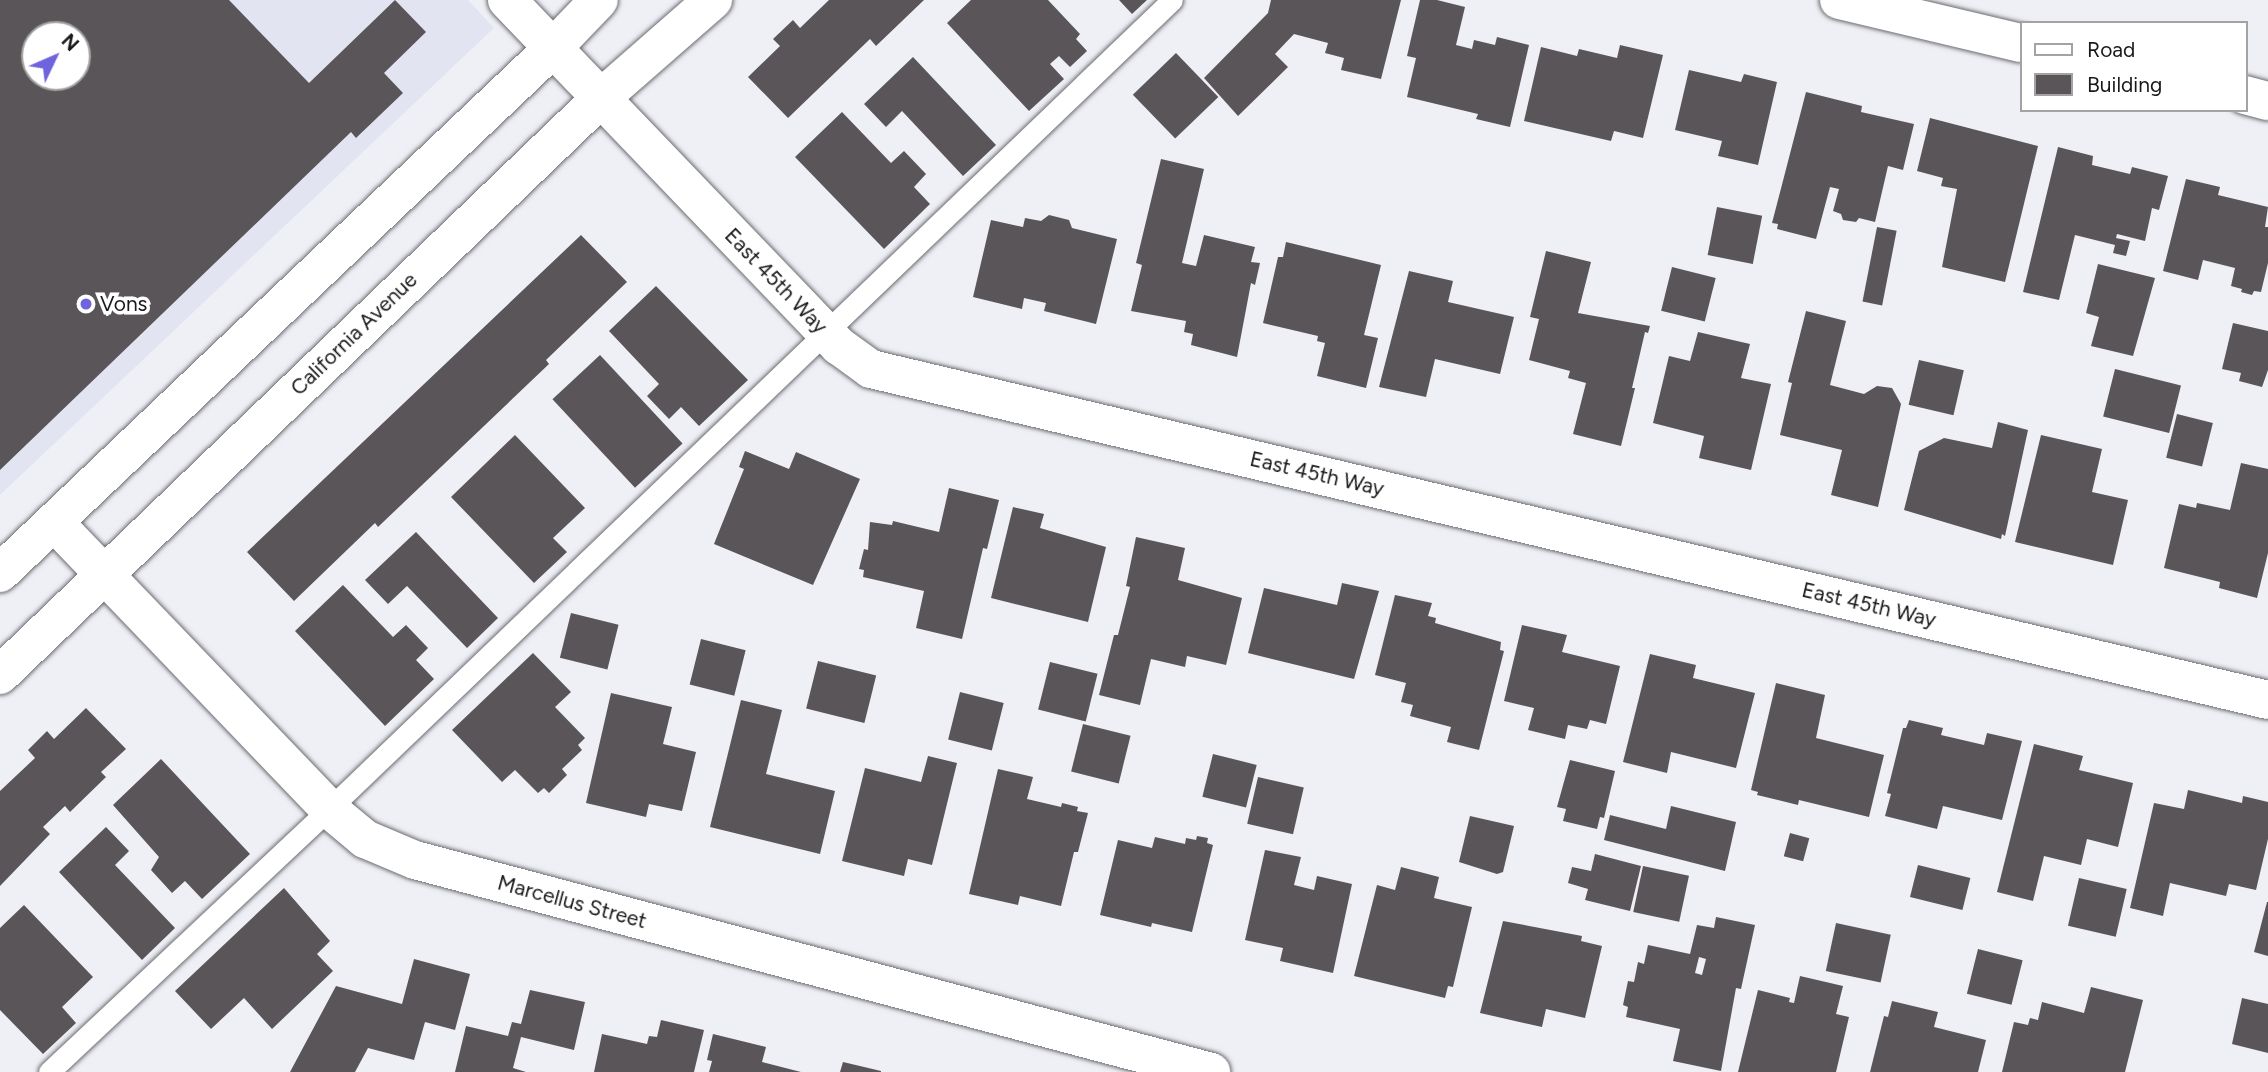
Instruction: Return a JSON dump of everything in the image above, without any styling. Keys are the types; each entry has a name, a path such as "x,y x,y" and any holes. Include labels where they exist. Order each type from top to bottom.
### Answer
{"street":[{"name":"East 45th Way","path":"507,0 827,334 871,369 2268,700"},
{"path":"0,573 553,48 599,0"},
{"name":"California Avenue","path":"0,675 102,574 601,98 713,0"},
{"path":"1839,0 2020,43"},
{"path":"2247,95 2268,100"},
{"name":"Marcellus Street","path":"54,522 329,809 365,839 415,860 1211,1072"}],"lane":[{"path":"49,1072 827,334 1172,0"}],"shaded area":[{"name":"Vons","path":"0,0 468,0 494,28 0,495"}],"building":[{"name":"Vons","path":"0,0 229,0 309,83 395,0 426,32 384,73 403,93 356,138 351,132 0,470"},
{"path":"829,0 924,0 876,46 870,39 788,118 748,77 780,46 773,39 793,20 800,28"},
{"path":"971,0 1048,0 1080,34 1076,39 1087,51 1070,67 1059,56 1050,64 1064,79 1029,111 947,23"},
{"path":"1119,0 1147,0 1132,14"},
{"path":"1271,0 1401,0 1381,79 1341,70 1344,58 1325,53 1328,43 1294,34 1275,54 1288,67 1238,116 1204,78 1268,13"},
{"path":"1420,0 1437,0 1465,7 1456,45 1472,49 1474,40 1495,45 1497,37 1529,45 1510,127 1476,119 1478,114 1407,97 1416,58 1407,56"},
{"path":"1620,45 1663,55 1643,138 1614,131 1611,141 1524,121 1541,47 1577,56 1579,49 1617,58"},
{"path":"1176,53 1218,97 1175,139 1133,95"},
{"path":"913,57 996,145 963,176 902,111 886,127 864,104"},
{"path":"1689,70 1741,82 1744,74 1777,82 1758,165 1718,156 1722,141 1675,130"},
{"path":"1806,92 1862,106 1861,112 1914,124 1903,170 1888,166 1875,222 1859,218 1856,222 1843,220 1841,214 1833,211 1839,189 1830,187 1816,239 1777,229 1778,224 1772,223"},
{"path":"842,112 891,163 904,151 926,174 914,187 930,204 884,249 795,157"},
{"path":"1930,118 2038,146 2005,282 1942,267 1957,189 1941,186 1943,178 1917,171"},
{"path":"2058,147 2093,156 2092,165 2130,174 2132,167 2168,176 2159,210 2152,208 2145,241 2117,234 2116,238 2130,241 2126,256 2113,253 2115,245 2075,235 2059,300 2023,292"},
{"path":"1161,159 1204,169 1182,263 1196,266 1204,235 1255,247 1251,262 1260,263 1255,285 1251,283 1237,357 1191,345 1193,334 1184,332 1186,321 1131,311 1142,265 1136,263"},
{"path":"2186,179 2220,187 2218,195 2268,207 2265,227 2268,227 2268,263 2261,292 2254,291 2252,295 2241,292 2242,289 2231,286 2235,268 2203,260 2198,280 2163,271"},
{"path":"1717,207 1762,216 1753,264 1708,255"},
{"path":"1049,215 1069,220 1072,228 1117,239 1096,324 1044,311 1046,303 1024,298 1022,309 973,297 991,220 1023,227 1025,218 1041,221"},
{"path":"1877,227 1897,231 1882,305 1862,302"},
{"path":"581,235 627,282 546,360 549,364 378,527 375,523 294,601 247,552"},
{"path":"1286,242 1381,265 1364,335 1378,338 1366,388 1317,376 1325,343 1317,341 1318,336 1263,323 1278,257 1283,257"},
{"path":"1546,251 1591,262 1578,313 1650,326 1648,333 1645,332 1621,446 1573,434 1586,383 1568,378 1570,371 1529,360 1539,319 1530,317"},
{"path":"2098,264 2155,278 2133,356 2091,346 2099,317 2086,313"},
{"path":"1672,267 1716,278 1705,322 1661,311"},
{"path":"1409,271 1453,281 1448,302 1514,317 1500,374 1435,359 1426,397 1379,387"},
{"path":"656,286 748,380 699,426 681,407 669,419 647,396 659,384 609,331"},
{"path":"1806,311 1846,321 1830,385 1864,394 1877,386 1892,388 1901,404 1878,507 1831,495 1842,450 1780,435 1792,383 1788,382"},
{"path":"2233,323 2268,331 2268,370 2262,387 2239,381 2241,373 2222,369"},
{"path":"1698,332 1750,344 1741,378 1771,384 1751,470 1699,458 1704,436 1653,423 1669,356 1690,361"},
{"path":"600,355 683,443 635,488 552,399"},
{"path":"1919,360 1964,370 1953,415 1909,405"},
{"path":"2115,369 2181,385 2169,433 2103,417"},
{"path":"2177,414 2213,423 2202,467 2166,458"},
{"path":"1998,422 2028,430 2005,536 2002,534 2001,539 1904,510 1919,451 1944,438 1992,448"},
{"path":"515,435 585,508 553,538 567,552 534,583 451,497"},
{"path":"2041,435 2102,449 2092,492 2128,500 2113,565 2015,542"},
{"path":"745,451 789,469 796,452 860,479 813,585 714,544 744,469 739,467"},
{"path":"2241,463 2268,469 2268,553 2257,598 2219,588 2220,582 2164,568 2179,504 2196,508 2197,503 2230,510"},
{"path":"949,488 999,500 987,549 983,548 962,639 916,628 924,591 863,577 864,570 859,569 864,549 868,550 870,522 892,525 893,521 939,532"},
{"path":"1013,507 1044,514 1040,528 1106,547 1088,622 991,598"},
{"path":"416,532 498,618 467,648 407,586 388,604 365,580"},
{"path":"1136,537 1185,548 1178,580 1242,598 1226,665 1187,656 1185,667 1151,659 1140,705 1099,695 1114,635 1118,635 1130,587 1126,586"},
{"path":"1342,583 1379,591 1354,679 1248,653 1264,588 1337,605"},
{"path":"343,585 393,637 406,625 428,648 416,660 434,679 385,726 295,631"},
{"path":"1395,595 1432,603 1428,616 1436,618 1435,623 1501,642 1500,650 1504,651 1479,750 1447,742 1451,727 1410,716 1413,705 1401,702 1406,683 1375,675"},
{"path":"571,613 619,625 607,669 560,658"},
{"path":"1522,625 1567,635 1562,652 1620,666 1606,724 1590,720 1587,729 1568,725 1565,739 1528,730 1534,708 1504,701"},
{"path":"701,639 746,650 734,696 690,685"},
{"path":"533,653 571,692 555,707 585,738 578,745 582,750 562,769 567,775 549,793 544,788 538,793 515,770 502,782 452,730"},
{"path":"1650,654 1696,665 1693,678 1755,693 1736,768 1671,752 1667,773 1623,762"},
{"path":"818,661 876,676 864,723 806,709"},
{"path":"1050,662 1098,674 1086,721 1038,710"},
{"path":"1776,683 1825,695 1816,738 1884,755 1869,817 1799,800 1798,805 1757,795 1758,792 1751,790"},
{"path":"960,692 1004,703 992,750 948,740"},
{"path":"611,693 672,707 663,744 696,752 682,811 649,804 646,817 586,803"},
{"path":"741,700 782,710 766,774 835,791 820,854 710,827"},
{"path":"86,708 126,749 101,772 106,777 70,812 65,806 43,827 50,834 0,886 0,791 35,758 28,750 47,731 54,739"},
{"path":"1909,720 1943,728 1941,735 1984,745 1987,733 2022,741 2002,820 1943,806 1937,829 1885,816 1891,794 1887,793 1903,728 1906,728"},
{"path":"1083,724 1131,736 1119,783 1071,772"},
{"path":"2034,744 2083,756 2079,770 2133,783 2118,847 2087,839 2081,865 2044,856 2033,901 1997,892"},
{"path":"1213,754 1257,765 1246,808 1202,797"},
{"path":"928,756 957,763 932,865 908,859 904,876 842,861 865,768 921,782"},
{"path":"161,759 250,854 202,899 185,881 172,893 151,870 159,857 113,805"},
{"path":"1570,760 1615,771 1604,818 1600,817 1597,829 1563,821 1566,809 1557,807"},
{"path":"998,769 1033,777 1027,799 1061,807 1062,803 1088,813 1078,852 1074,852 1061,906 1020,896 1018,905 969,894"},
{"path":"1258,777 1304,788 1293,834 1247,824"},
{"path":"2188,790 2242,803 2243,796 2268,802 2268,839 2256,890 2229,884 2226,896 2170,883 2163,916 2130,908 2154,803 2184,809"},
{"path":"1671,806 1736,822 1725,871 1604,840 1610,815 1666,829"},
{"path":"1470,816 1514,826 1503,872 1497,874 1459,862"},
{"path":"106,827 129,851 115,865 175,928 142,960 59,872"},
{"path":"1790,833 1809,838 1803,861 1784,856"},
{"path":"1197,836 1208,838 1207,843 1213,845 1192,932 1152,923 1151,927 1100,915 1118,840 1152,848 1155,837 1185,844 1186,838 1196,840"},
{"path":"1265,850 1301,857 1294,885 1314,890 1317,876 1352,884 1333,973 1280,961 1283,948 1245,940"},
{"path":"1595,854 1641,866 1630,911 1585,900 1588,889 1568,883 1572,867 1591,871"},
{"path":"1918,865 1970,878 1962,910 1910,897"},
{"path":"1643,866 1689,876 1679,922 1633,912"},
{"path":"1401,867 1439,877 1434,898 1472,907 1453,987 1448,986 1445,998 1354,976 1377,885 1395,890"},
{"path":"2079,878 2127,889 2116,937 2068,926"},
{"path":"284,888 330,941 317,954 333,971 272,1029 244,998 211,1029 175,991"},
{"path":"2268,902 2268,956 2254,952"},
{"path":"24,905 93,977 62,1007 76,1023 43,1054 0,1010 0,928"},
{"path":"1716,917 1755,925 1741,989 1736,988 1721,1071 1673,1061 1680,1029 1626,1017 1628,1007 1623,1005 1628,981 1634,982 1638,962 1644,964 1648,945 1690,954 1697,925 1714,928","holes":["1699,957 1706,959 1702,975 1695,973"]},
{"path":"1503,921 1582,936 1581,941 1602,946 1585,1018 1546,1009 1542,1027 1480,1013"},
{"path":"1836,923 1891,935 1881,983 1826,971"},
{"path":"1978,949 2023,960 2012,1005 1967,994"},
{"path":"414,959 470,974 455,1030 425,1022 414,1060 368,1048 355,1072 290,1072 336,986 402,1004"},
{"path":"1800,976 1843,986 1836,1014 1849,1017 1836,1072 1738,1072 1758,990 1790,998 1789,1002 1794,1003"},
{"path":"2091,987 2143,1000 2125,1072 2002,1072 2014,1022 2028,1025 2030,1018 2038,1020 2042,1002 2084,1013"},
{"path":"530,990 585,1002 574,1050 521,1037 513,1068 526,1072 455,1072 466,1026 508,1036 512,1022 521,1024"},
{"path":"2242,998 2268,1004 2268,1053 2232,1044"},
{"path":"1892,1001 1938,1012 1934,1027 1986,1040 1978,1072 1870,1072 1884,1016 1888,1017"},
{"path":"661,1020 704,1030 694,1072 594,1072 602,1034 647,1044 649,1036 657,1037"},
{"path":"713,1034 766,1047 762,1062 801,1072 709,1072 712,1061 707,1060"},
{"path":"843,1062 881,1071 881,1072 840,1072"}],"place":[{"name":"Vons","path":"86,304"}]}
